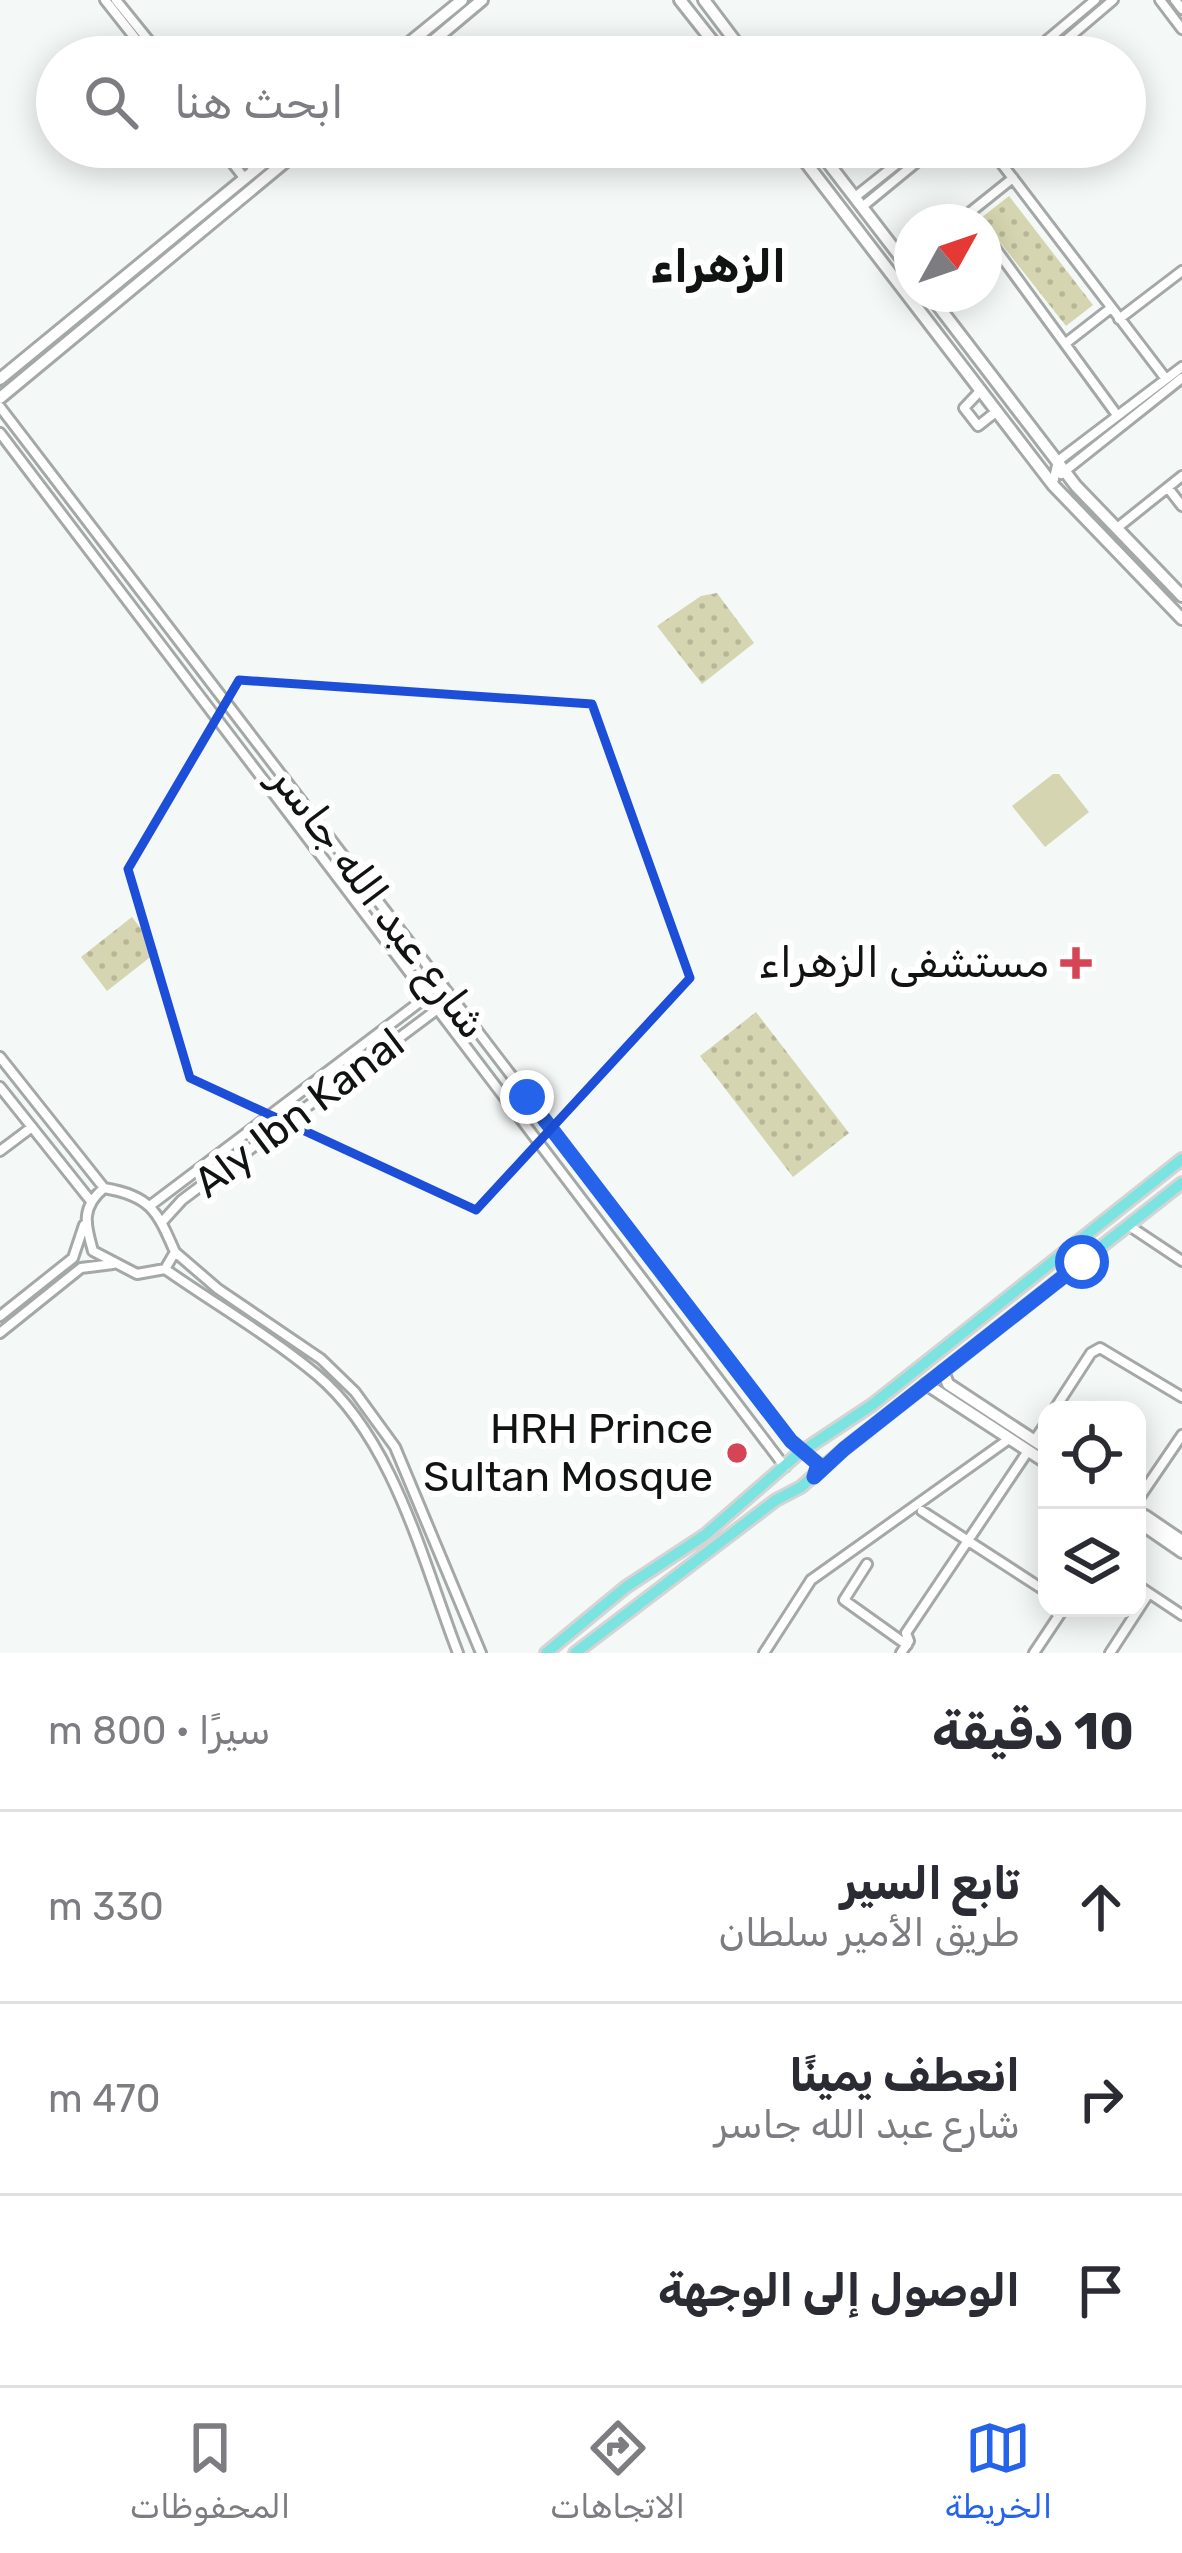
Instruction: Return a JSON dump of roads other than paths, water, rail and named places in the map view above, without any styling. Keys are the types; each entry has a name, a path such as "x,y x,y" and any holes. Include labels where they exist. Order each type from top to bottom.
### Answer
{"main road":[{"path":"546,1653 620,1591 704,1535 804,1452 872,1405 1182,1159"},
{"path":"575,1653 776,1500 814,1477 1182,1183"},
{"path":"804,1452 818,1464 814,1477"},
{"path":"620,1591 638,1598 633,1611"},
{"path":"620,1591 616,1605 633,1611"}],"street":[{"path":"105,0 133,36"},
{"path":"116,0 146,36"},
{"path":"439,36 482,0"},
{"path":"680,0 708,36"},
{"path":"704,0 731,36"},
{"path":"1053,36 1095,0"},
{"path":"1071,36 1113,0"},
{"path":"1160,0 1182,29"},
{"path":"1175,0 1182,9"},
{"path":"418,36 460,1"},
{"path":"243,168 250,174"},
{"path":"246,168 250,174"},
{"path":"0,379 257,168"},
{"path":"0,398 278,168"},
{"path":"810,168 1053,484 1182,619"},
{"path":"833,168 894,245"},
{"path":"858,202 895,168"},
{"path":"858,202 906,168"},
{"path":"1005,168 1166,380"},
{"path":"980,204 1013,178"},
{"path":"1002,256 1118,416"},
{"path":"1119,319 1182,271"},
{"path":"1066,343 1111,308"},
{"path":"943,312 1061,466 1182,596"},
{"path":"1053,484 1061,466 1182,367"},
{"path":"1061,466 1182,379"},
{"path":"981,391 964,408 979,426 997,411"},
{"name":"شارع عبد الله جاسر","path":"0,407 804,1452"},
{"name":"شارع عبد الله جاسر","path":"0,433 785,1467"},
{"path":"1117,528 1182,476"},
{"path":"1168,488 1182,506"},
{"path":"124,595 137,587"},
{"path":"151,1205 429,995"},
{"name":"Aly Ibn Kanal","path":"162,1222 182,1200 439,1009"},
{"path":"0,1057 104,1188 130,1192 151,1205 175,1252 344,1381 375,1419 395,1448 477,1652"},
{"path":"0,1087 90,1200"},
{"path":"514,1107 527,1097"},
{"path":"0,1151 32,1127"},
{"path":"1,1325 73,1258 90,1200 104,1188"},
{"path":"84,1224 93,1251 113,1264 137,1274 165,1269 319,1376 382,1456 458,1653"},
{"path":"1128,1225 1182,1261"},
{"path":"165,1269 175,1252"},
{"path":"1,1325 81,1268 113,1264"},
{"path":"217,1306 226,1294"},
{"path":"281,1350 290,1338"},
{"path":"1060,1401 1094,1349 1100,1348 1182,1397"},
{"path":"943,1371 948,1384 1038,1453"},
{"path":"332,1391 344,1381"},
{"path":"926,1384 1010,1439 1038,1447"},
{"path":"363,1428 375,1419"},
{"path":"1146,1488 1182,1435"},
{"path":"904,1649 906,1633 1038,1436"},
{"path":"764,1653 812,1580 1010,1439"},
{"path":"394,1488 409,1481"},
{"path":"922,1511 1038,1586"},
{"path":"1146,1517 1182,1541"},
{"path":"1146,1526 1182,1552"},
{"path":"424,1565 440,1559"},
{"path":"867,1564 844,1600 904,1649"},
{"path":"1146,1591 1182,1615"},
{"path":"1130,1653 1113,1648 1149,1593"},
{"path":"441,1608 458,1601"},
{"path":"1034,1653 1058,1617"}],"place":[{"name":"مستشفى الزهراء","path":"1076,963"},
{"name":"HRH Prince Sultan Mosque","path":"737,1453"}],"district":[{"name":"الزهراء","path":"718,266"}]}
